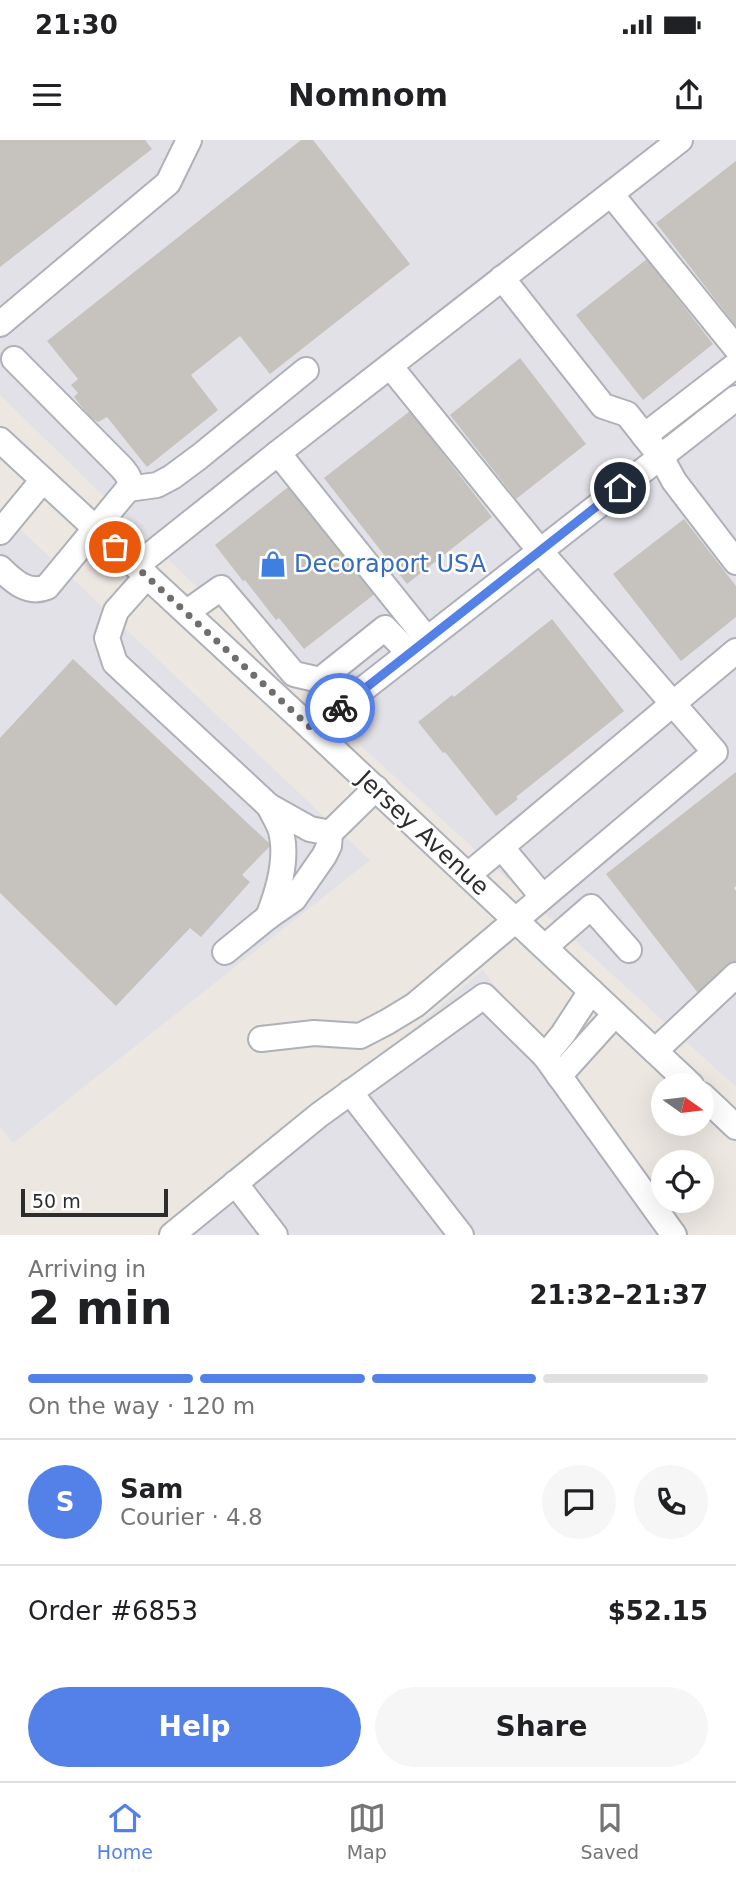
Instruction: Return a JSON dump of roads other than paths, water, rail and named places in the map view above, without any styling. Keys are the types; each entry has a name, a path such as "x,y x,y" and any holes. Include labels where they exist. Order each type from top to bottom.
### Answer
{"street":[{"path":"0,324 168,183 189,140"},
{"path":"330,833 310,829 269,806 115,663 107,638 116,611 141,571 278,453 680,140"},
{"path":"611,194 736,348"},
{"path":"502,278 603,406 627,414 736,562"},
{"path":"3,577 38,591 47,587 131,483 121,467 14,359"},
{"path":"644,436 736,365"},
{"path":"261,1039 314,1033 360,1036 415,1005 715,752 540,551 390,366"},
{"path":"128,489 157,485 172,477 306,370"},
{"path":"312,729 736,398"},
{"name":"Jersey Avenue","path":"0,440 376,788 678,1073"},
{"path":"278,453 405,611 418,646"},
{"path":"0,532 43,480"},
{"path":"187,612 221,588 294,674 320,680 405,611"},
{"path":"386,628 418,646"},
{"path":"468,875 736,651"},
{"path":"255,676 276,653"},
{"path":"335,668 358,694"},
{"path":"225,952 294,898 324,856 329,846 330,833 376,788"},
{"path":"268,917 280,878 282,846 282,834 269,806"},
{"path":"502,848 542,897"},
{"path":"545,947 591,907 629,950"},
{"path":"654,1051 736,975"},
{"path":"552,1066 563,1034 591,991"},
{"path":"172,1235 319,1115 484,996 552,1066 674,1235"},
{"path":"552,1066 615,1014"},
{"path":"350,1092 461,1235"},
{"path":"714,1106 736,1127"},
{"path":"235,1183 275,1235"}],"place":[{"name":"Decoraport USA","path":"273,564"}]}
